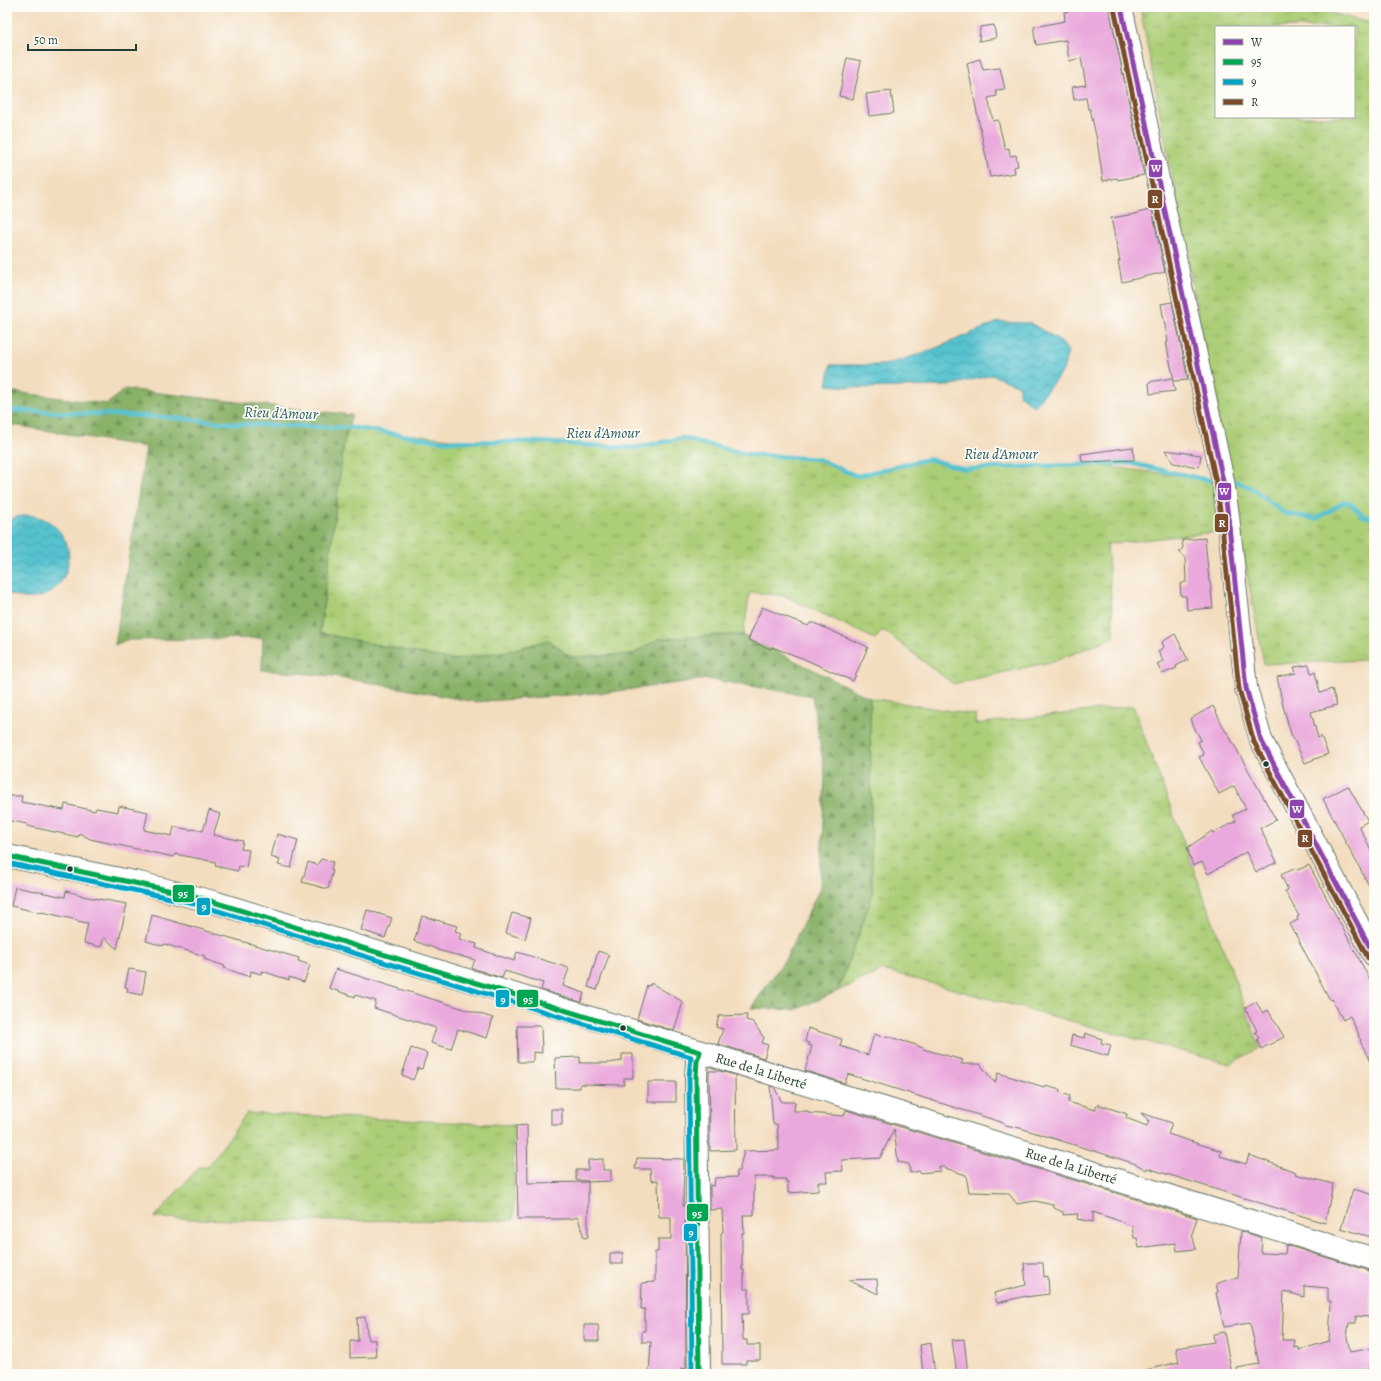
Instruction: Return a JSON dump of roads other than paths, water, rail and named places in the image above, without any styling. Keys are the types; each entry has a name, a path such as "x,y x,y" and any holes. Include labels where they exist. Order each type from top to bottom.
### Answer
{"street":[{"path":"1121,7 1215,444 1228,516 1246,688 1261,740 1374,955"},
{"name":"Rue de la Liberté","path":"7,856 191,895 1374,1259"},
{"path":"699,1374 696,1076 697,1061 700,1052"}],"water":[{"path":"998,322 1030,323 1059,340 1068,351 1063,371 1034,406 1019,395 1019,386 992,375 948,386 861,388 827,385 831,365 884,365 924,353"},
{"path":"29,515 48,521 59,531 66,543 69,555 63,579 55,588 45,595 33,598 19,597 7,593 7,521 16,517"}],"waterway":[{"name":"Rieu d'Amour","path":"7,410 164,417 239,424 356,428 440,441 538,442 634,448 682,438 746,454 818,459 857,476 928,459 965,469 1130,463 1212,481"},
{"name":"Rieu d'Amour","path":"1234,481 1250,487 1284,513 1316,519 1344,502 1350,503 1363,516 1374,518"}]}
